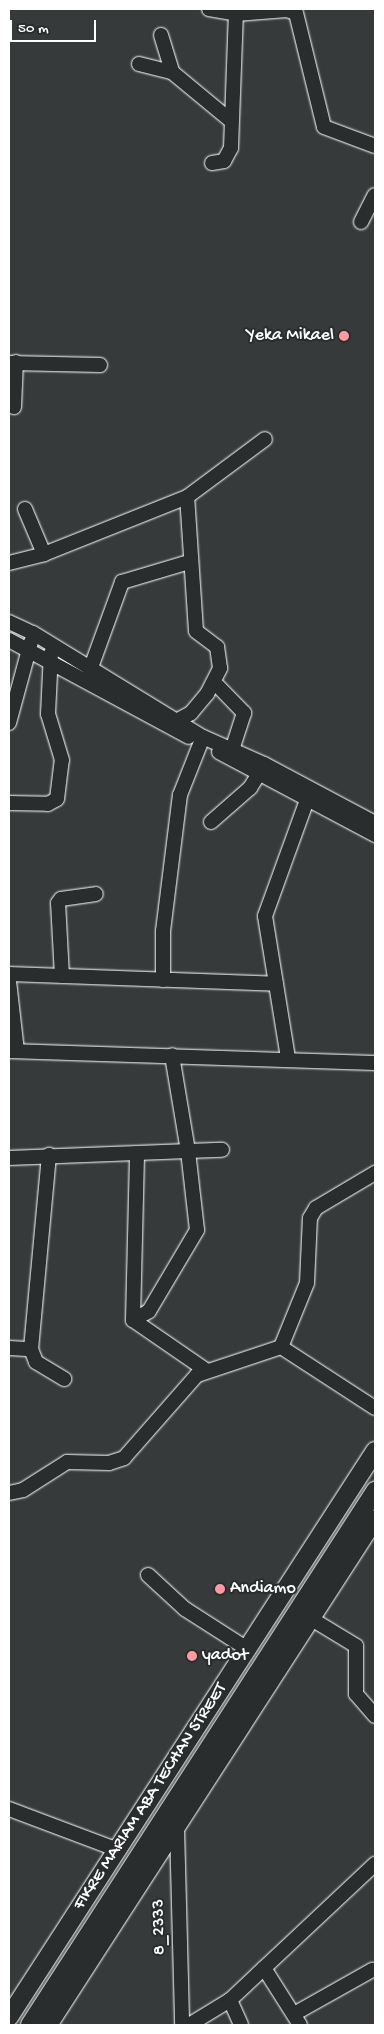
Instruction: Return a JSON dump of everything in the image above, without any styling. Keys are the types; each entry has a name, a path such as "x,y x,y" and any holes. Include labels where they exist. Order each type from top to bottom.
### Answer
{"main road":[{"name":"FIKRE MARIAM ABA TECHAN STREET","path":"9,2017 246,1648 375,1452"},
{"name":"FIKRE MARIAM ABA TECHAN STREET","path":"30,2025 375,1491"},
{"path":"48,2025 375,1519"}],"street":[{"path":"209,9 236,14 287,10 296,13 324,127 375,146"},
{"path":"212,163 229,157 236,14"},
{"path":"161,35 172,72"},
{"path":"139,64 172,72 230,120"},
{"path":"361,222 375,195"},
{"path":"14,407 12,362 100,365"},
{"path":"9,563 44,554 187,497 265,439"},
{"path":"178,720 191,713 215,683 220,653 197,635 189,562 187,497"},
{"path":"25,509 44,554"},
{"path":"90,670 122,582 189,562"},
{"path":"9,622 33,633 51,654 202,740 310,794 375,823"},
{"path":"9,723 33,633"},
{"path":"9,640 90,670 178,720 202,740 232,749 262,769"},
{"path":"9,803 48,804 57,799 62,760 48,714 51,654"},
{"path":"215,683 244,713 232,749"},
{"path":"163,980 163,931 180,794 202,740"},
{"path":"211,822 250,788 262,769"},
{"path":"310,794 375,835"},
{"path":"288,1058 265,916 310,794"},
{"path":"62,976 58,903 61,899 96,894"},
{"path":"9,974 276,984"},
{"path":"9,981 13,1051 288,1058 375,1063"},
{"path":"133,1320 149,1311 197,1230 188,1152 172,1055"},
{"path":"9,1158 49,1155 137,1156 222,1150"},
{"path":"49,1155 30,1349 36,1362 64,1379"},
{"path":"133,1320 137,1156"},
{"path":"9,1493 23,1490 67,1462 109,1463 124,1458 185,1385 207,1371 281,1347 307,1283 310,1218 316,1208 375,1173"},
{"path":"133,1320 207,1371"},
{"path":"281,1347 375,1408"},
{"path":"9,1348 30,1349"},
{"path":"148,1575 185,1609 246,1648"},
{"path":"310,1618 356,1646 356,1694 375,1716"},
{"path":"9,1809 118,1850"},
{"name":"8_2333","path":"177,1828 182,2025"},
{"path":"189,2025 230,2000 375,1864"},
{"path":"264,1968 297,2020 374,1971"},
{"path":"230,2000 241,2025"}],"place":[{"name":"Yeka Mikael","path":"344,336"},
{"name":"Andiamo","path":"220,1589"},
{"name":"yadot","path":"192,1656"}]}
